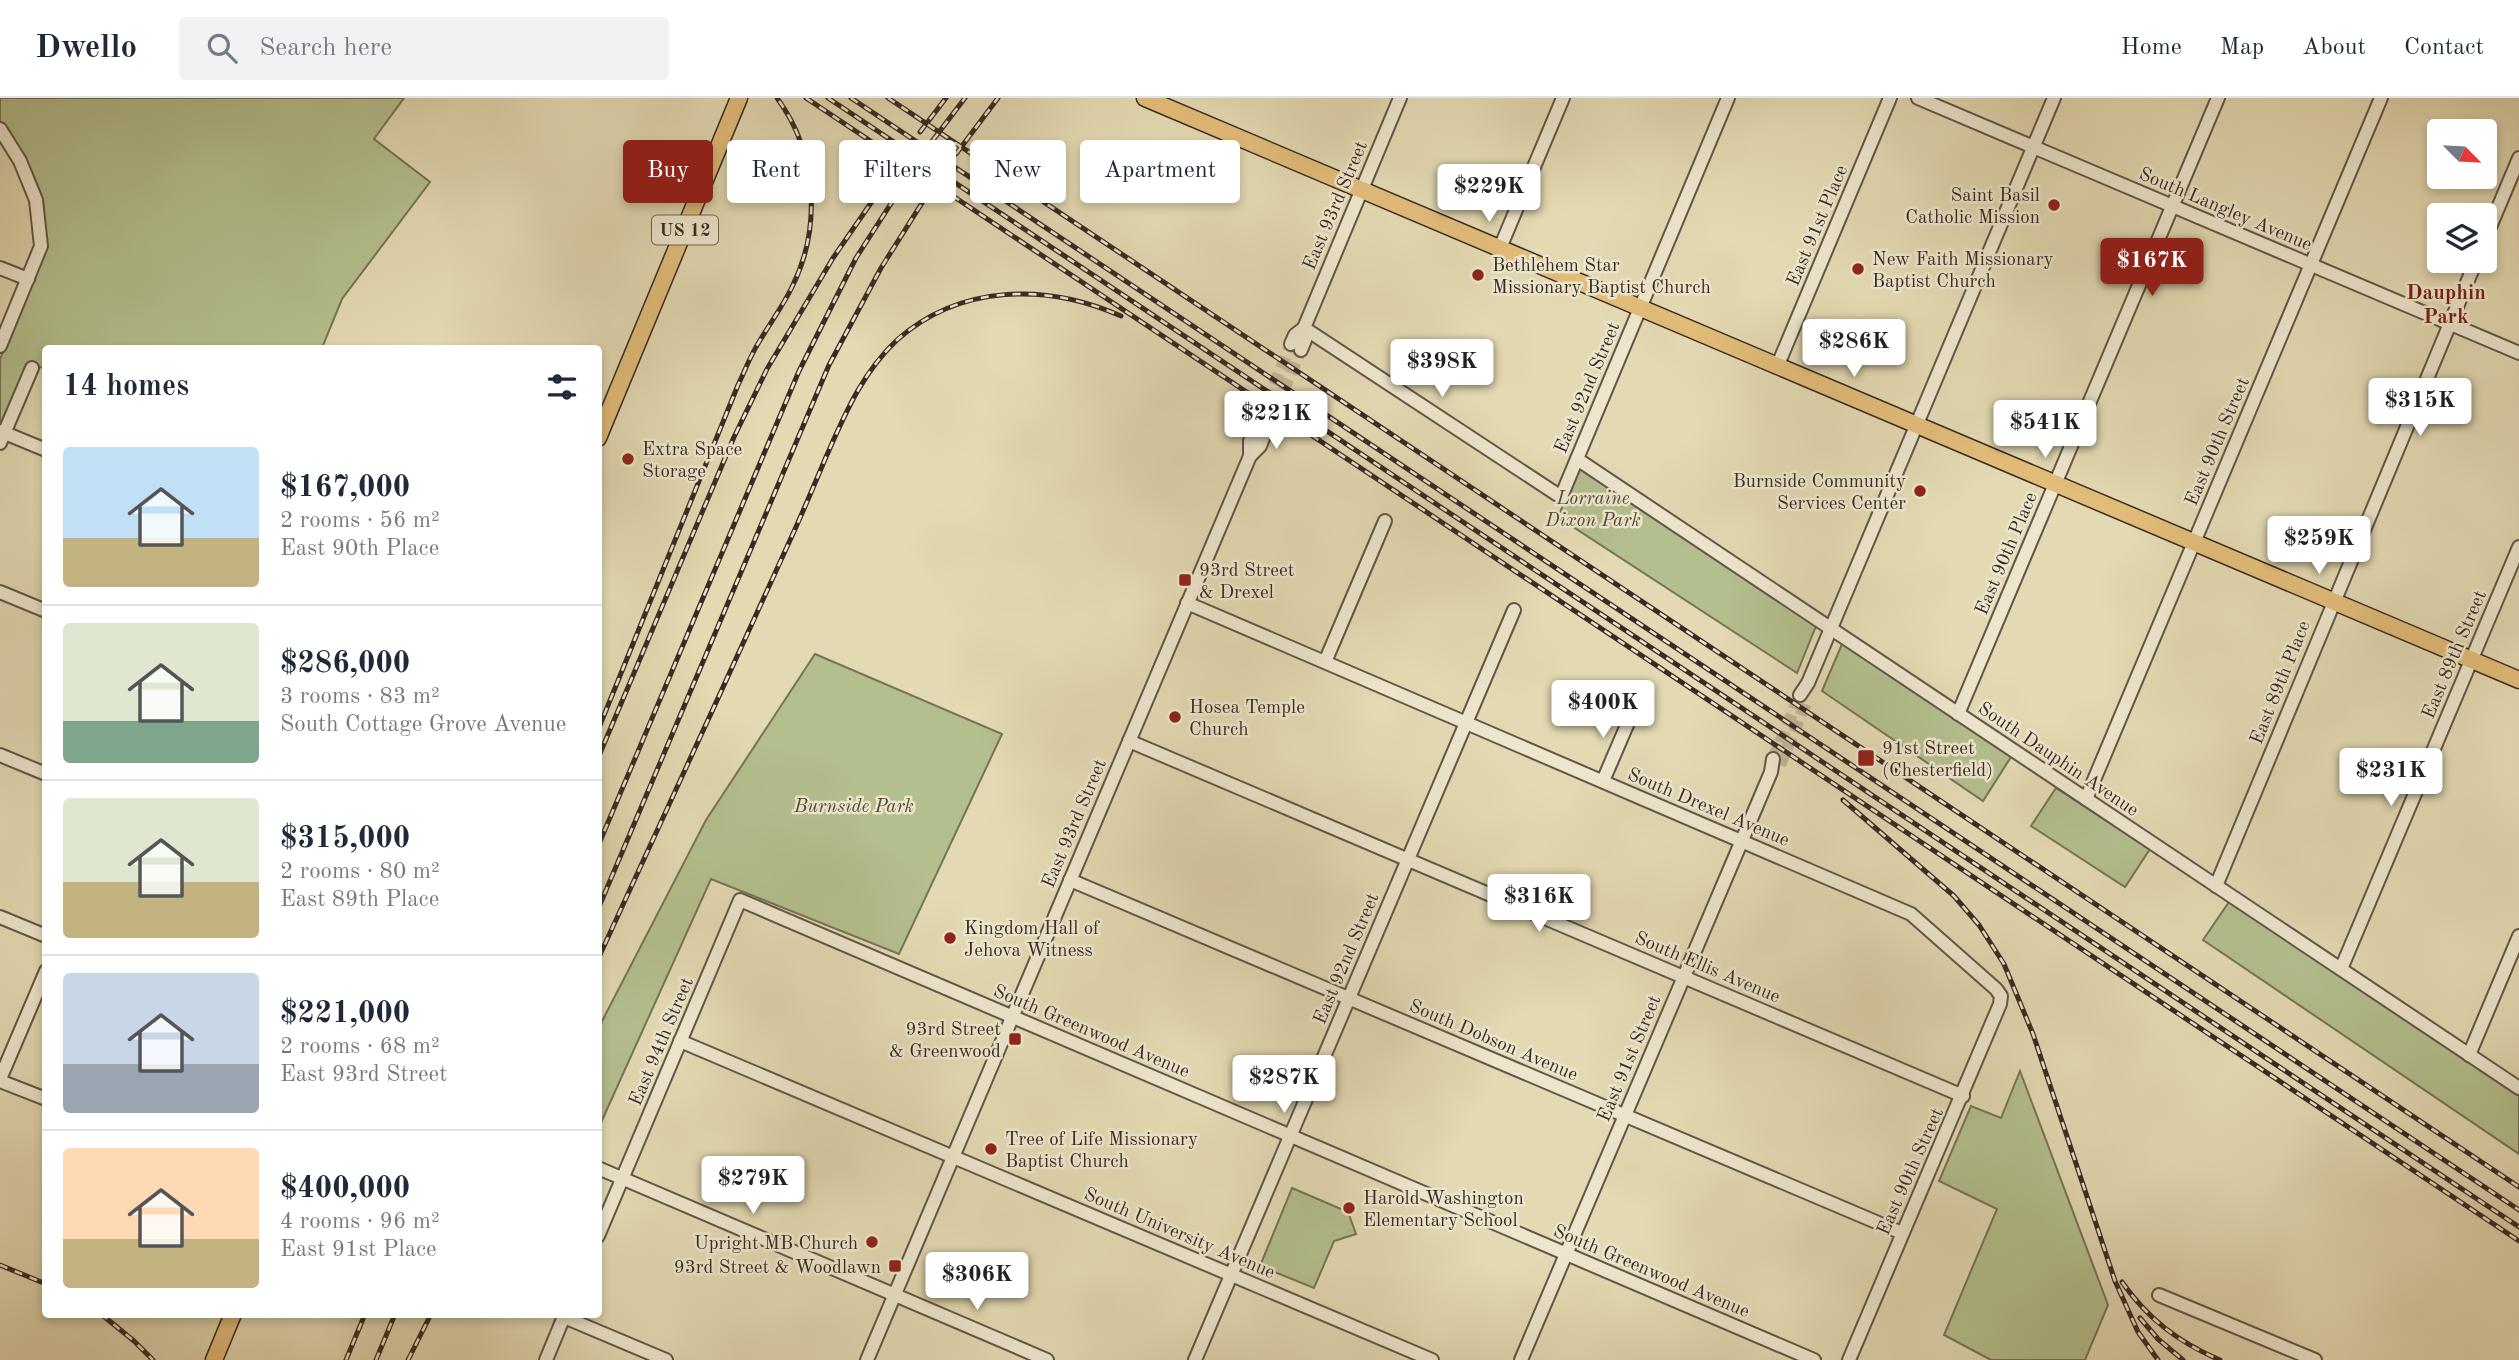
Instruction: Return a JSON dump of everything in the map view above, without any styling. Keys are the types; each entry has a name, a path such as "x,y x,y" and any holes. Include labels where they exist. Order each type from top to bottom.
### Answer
{"main road":[{"name":"US 12","path":"602,428 739,98"},
{"path":"1145,98 2519,680"},
{"path":"214,1360 231,1318"}],"street":[{"name":"East 93rd Street","path":"1296,347 1305,340 1304,328 1400,98"},
{"path":"1500,248 1563,98"},
{"name":"East 92nd Street","path":"1304,328 1561,497 1728,98"},
{"name":"East 91st Place","path":"1777,366 1890,98"},
{"name":"South Langley Avenue","path":"1918,98 2519,353"},
{"path":"1803,698 2054,98"},
{"name":"East 90th Place","path":"1958,714 2218,98"},
{"name":"East 90th Street","path":"2086,799 2381,98"},
{"path":"0,129 20,160 36,200 41,246 0,346"},
{"path":"2497,210 2519,158"},
{"path":"0,268 28,279"},
{"name":"East 89th Place","path":"2216,886 2471,273"},
{"path":"32,368 1,436 42,449"},
{"name":"East 93rd Street","path":"867,1360 1250,456 1260,446 1265,421"},
{"name":"South Dauphin Avenue","path":"1577,459 2519,1088"},
{"path":"1325,662 1385,521"},
{"name":"East 89th Street","path":"2341,969 2519,547"},
{"path":"0,592 42,609"},
{"name":"South Drexel Avenue","path":"1187,603 1911,914 2001,996"},
{"name":"East 92nd Street","path":"1195,1360 1514,610"},
{"path":"1603,781 1633,711"},
{"name":"South Ellis Avenue","path":"1129,741 1963,1096"},
{"path":"0,755 42,772"},
{"name":"East 91st Street","path":"1521,1360 1775,765"},
{"name":"South Dobson Avenue","path":"1070,880 1902,1233"},
{"name":"South Greenwood Avenue","path":"740,901 1814,1360"},
{"name":"East 94th Street","path":"602,1227 740,901"},
{"path":"0,917 42,934"},
{"path":"2469,1055 2519,936"},
{"path":"42,980 0,1080 42,1098"},
{"name":"East 90th Street","path":"1849,1360 1963,1096 2001,996"},
{"name":"South University Avenue","path":"680,1041 1432,1360"},
{"path":"602,1170 1047,1360"},
{"path":"2159,1295 2315,1360"},
{"path":"546,1360 563,1318"},
{"path":"569,1318 666,1360"}],"green space":[{"path":"0,98 404,98 374,139 430,182 342,299 323,345 42,345 42,368 30,363 3,422 0,423 0,359 43,256 45,229 43,201 37,184 27,162 0,123"},
{"name":"Lorraine Dixon Park","path":"1579,467 1816,626 1797,673 1558,517"},
{"path":"1842,644 2011,757 1983,801 1822,691"},
{"name":"Burnside Park","path":"815,654 1002,734 899,954 711,879 602,1120 602,1021 706,820"},
{"path":"2056,788 2150,849 2125,887 2031,826"},
{"path":"2229,902 2519,1096 2519,1154 2203,940"},
{"path":"2020,1071 2108,1305 2085,1360 1991,1360 1944,1335 1997,1209 1939,1181 1971,1106 2001,1118"},
{"path":"1292,1188 1348,1212 1356,1234 1334,1241 1314,1288 1260,1266"}],"tunnel":[{"path":"1260,418 1291,344"},
{"path":"1269,423 1301,350"},
{"path":"1773,759 1800,695"},
{"path":"1780,765 1807,701"}],"railway":[{"path":"602,720 738,385 802,264 808,240 811,190 800,142 777,98"},
{"path":"806,98 2519,1241"},
{"path":"828,98 2519,1227"},
{"path":"851,98 2519,1210"},
{"path":"888,98 2519,1187"},
{"path":"920,132 946,98"},
{"path":"933,140 965,98"},
{"path":"956,154 998,98"},
{"path":"602,749 734,437 767,369 833,258 871,203"},
{"path":"602,837 799,371 856,258 891,203"},
{"path":"602,900 829,365 881,268 922,203"},
{"path":"602,950 840,425 874,366 897,340 922,322 948,308 976,299 1034,294 1093,305 1121,316"},
{"path":"1843,800 1954,896 1979,925 2004,964 2033,1034 2115,1281 2138,1332 2158,1360"},
{"path":"0,1265 42,1282"},
{"path":"2122,1282 2142,1307 2165,1328 2220,1360"},
{"path":"106,1318 153,1360"},
{"path":"346,1360 363,1318"},
{"path":"376,1360 393,1318"},
{"path":"408,1360 429,1318"},
{"path":"2140,1318 2158,1339 2183,1360"}],"place":[{"name":"Saint Basil Catholic Mission","path":"2054,205"},
{"name":"New Faith Missionary Baptist Church","path":"1858,269"},
{"name":"Bethlehem Star Missionary Baptist Church","path":"1478,275"},
{"name":"Extra Space Storage","path":"628,459"},
{"name":"Burnside Community Services Center","path":"1920,491"},
{"name":"93rd Street & Drexel","path":"1185,580"},
{"name":"Hosea Temple Church","path":"1175,717"},
{"name":"91st Street (Chesterfield)","path":"1866,758"},
{"name":"Kingdom Hall of Jehova Witness","path":"950,938"},
{"name":"93rd Street & Greenwood","path":"1015,1039"},
{"name":"Tree of Life Missionary Baptist Church","path":"991,1149"},
{"name":"Harold Washington Elementary School","path":"1349,1208"},
{"name":"Upright MB Church","path":"872,1242"},
{"name":"93rd Street & Woodlawn","path":"895,1266"}],"district":[{"name":"Dauphin Park","path":"2446,304"}]}
